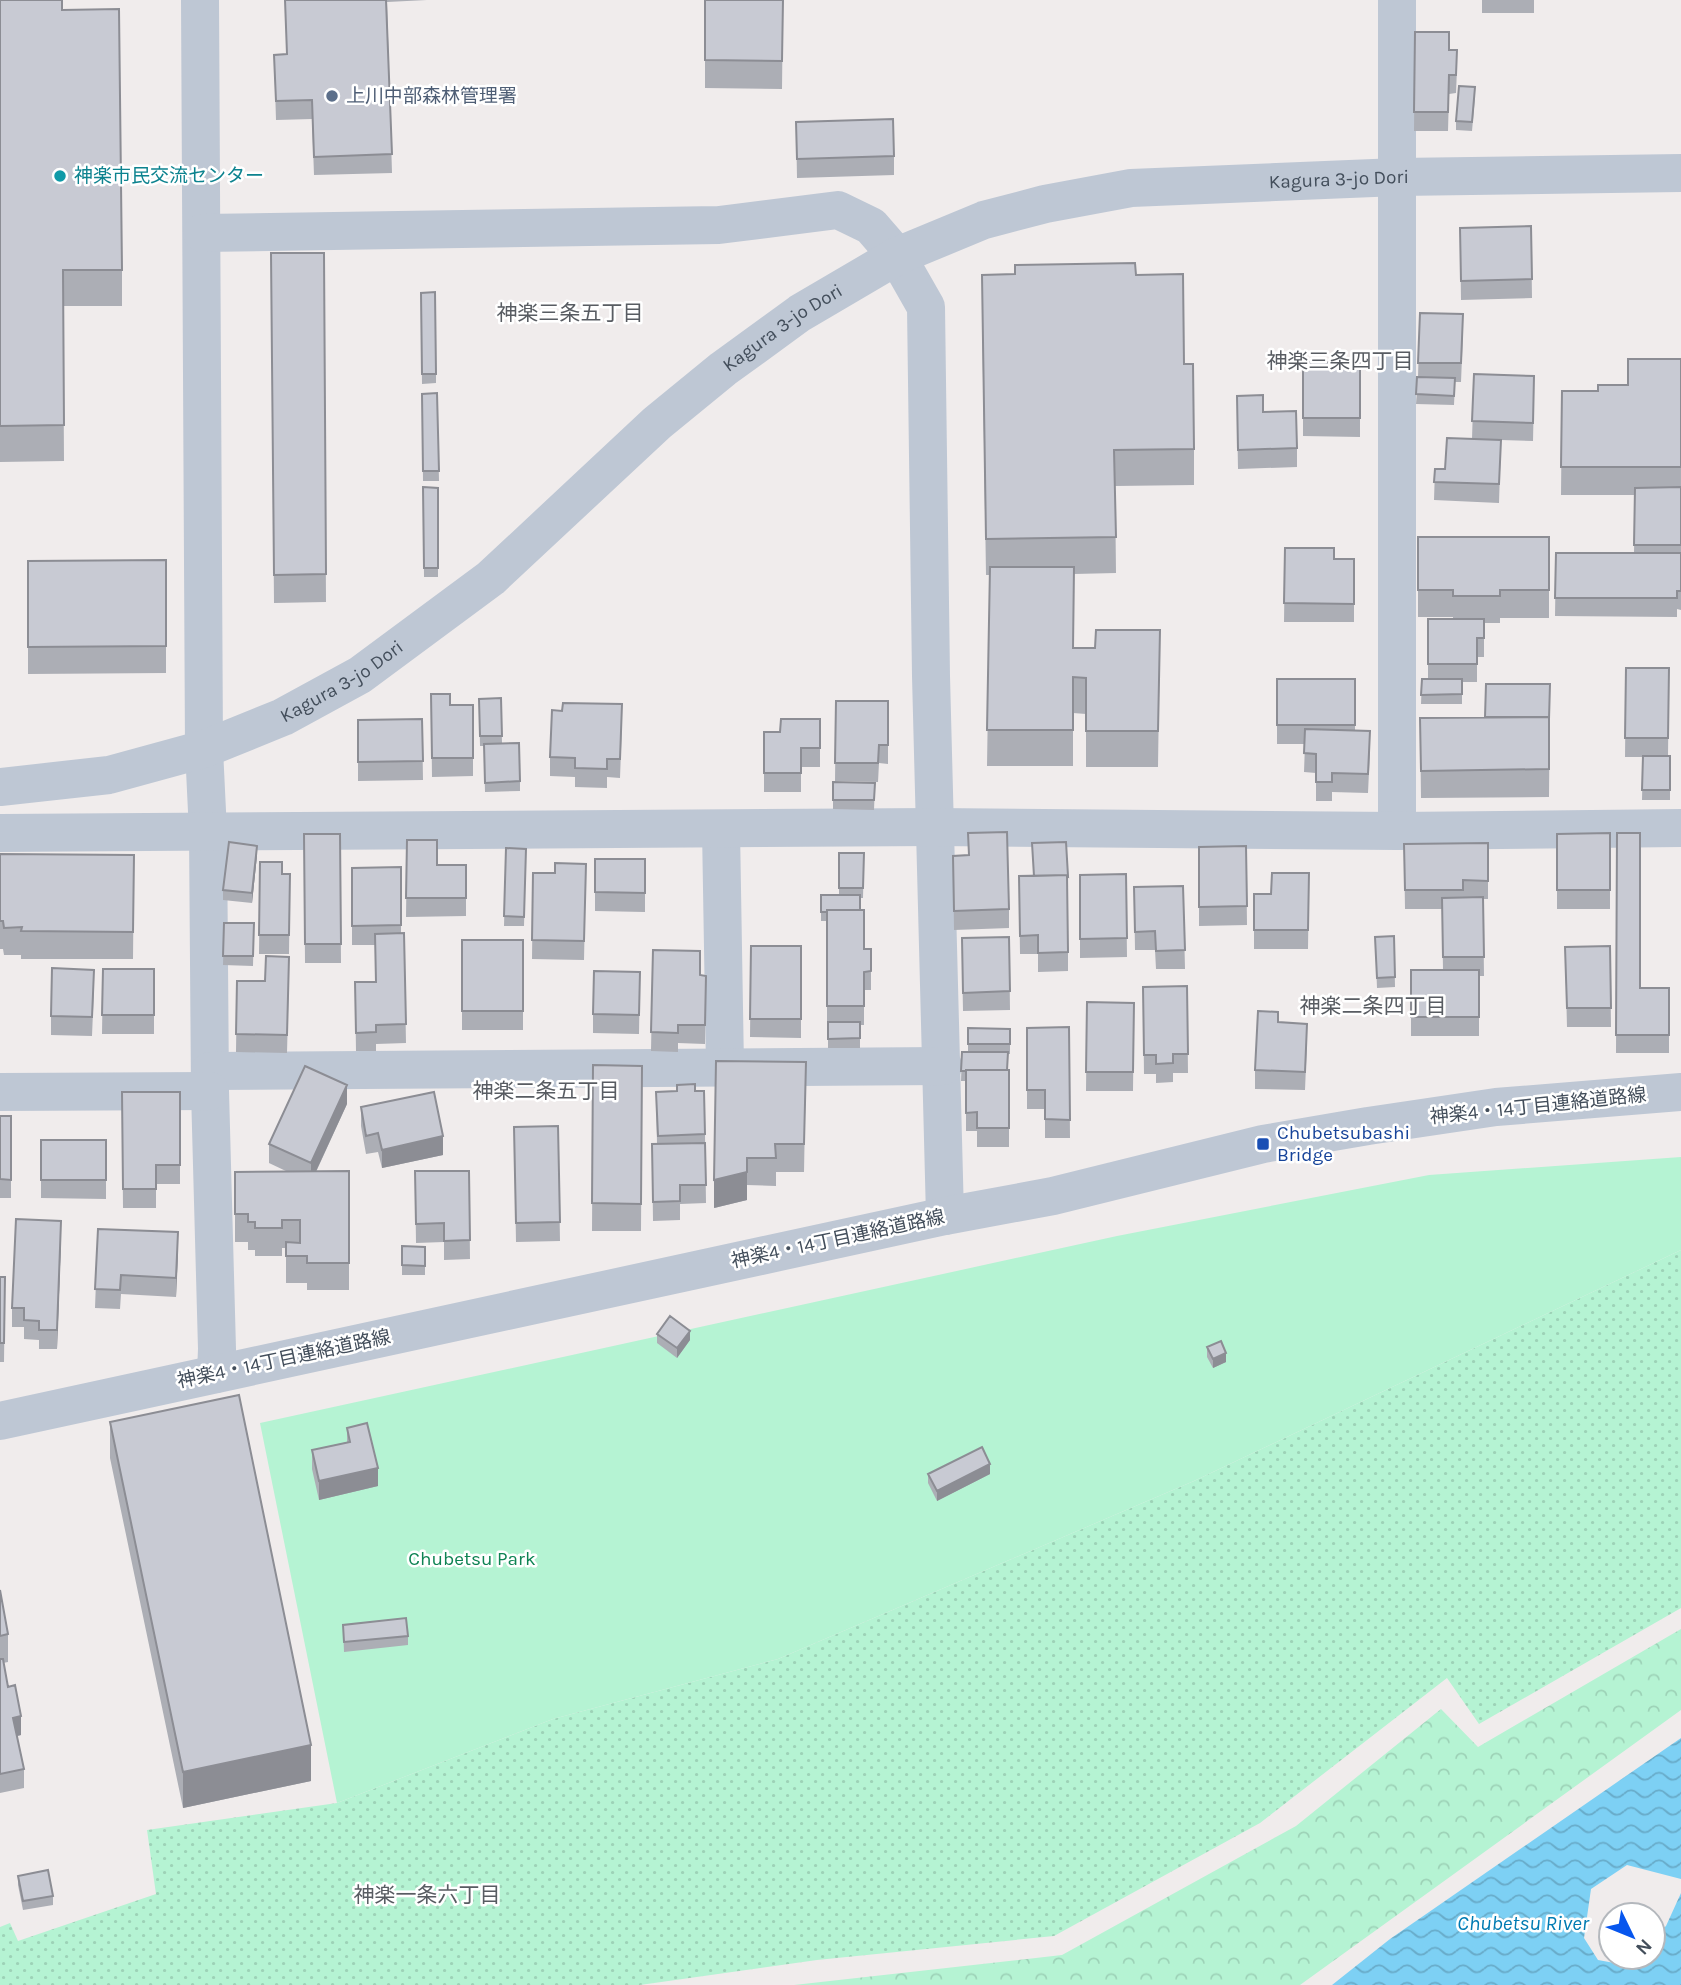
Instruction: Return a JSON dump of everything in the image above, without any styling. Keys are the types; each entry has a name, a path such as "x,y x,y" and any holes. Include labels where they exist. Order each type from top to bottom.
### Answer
{"street":[{"path":"200,0 204,749 208,832 216,1374"},
{"path":"1397,0 1397,831"},
{"name":"Kagura 3-jo Dori","path":"0,787 110,775 204,749 283,717 360,675 491,578 657,422 723,369 800,313 897,256 984,220 1045,204 1131,187 1398,177 1681,173"},
{"path":"202,233 719,225 838,210 871,226 897,256 926,307 945,1216"},
{"path":"0,833 935,827 1397,831 1681,828"},
{"path":"721,829 725,1067"},
{"path":"0,1092 210,1081 725,1067 943,1066"},
{"name":"神楽4・14丁目連絡道路線","path":"0,1421 945,1216 1053,1196 1263,1144 1496,1107 1681,1092"}],"green space":[{"name":"Chubetsu Park","path":"1681,1157 1681,1250 1194,1481 778,1659 553,1719 337,1803 260,1423 1117,1236 1429,1175"},
{"path":"1681,1250 1681,1608 1479,1724 1447,1678 1260,1823 1054,1936 817,1960 640,1985 0,1985 0,1927 10,1923 18,1941 156,1894 147,1830 337,1803 553,1719 778,1659 1194,1481"},
{"path":"1681,1629 1681,1710 1300,1985 794,1985 1062,1955 1296,1826 1441,1709 1478,1747"}],"water":[{"name":"Chubetsu River","path":"1681,1738 1681,1879 1627,1865 1591,1889 1584,1938 1597,1958 1597,1971 1667,1971 1667,1924 1681,1893 1681,1985 1332,1985 1390,1939"}],"building":[{"name":"神楽市民交流センター","path":"0,0 62,0 62,10 119,9 122,270 63,270 64,425 0,426"},
{"name":"上川中部森林管理署","path":"285,0 386,0 392,154 314,157 312,100 276,101 274,55 287,54"},
{"path":"705,0 783,0 782,61 705,60"},
{"path":"1415,32 1449,32 1449,50 1457,50 1456,75 1449,75 1448,112 1414,112"},
{"path":"1459,86 1475,87 1472,122 1456,121"},
{"path":"893,119 894,156 797,159 796,122"},
{"path":"1531,226 1532,279 1461,281 1460,228"},
{"path":"271,253 324,253 326,574 274,575"},
{"path":"1135,263 1136,275 1183,274 1184,364 1193,364 1194,449 1114,450 1116,537 986,539 982,275 1015,274 1015,265"},
{"path":"435,292 436,374 422,374 421,293"},
{"path":"1420,313 1463,314 1461,363 1418,363"},
{"path":"1628,359 1681,359 1681,467 1561,467 1562,391 1598,391 1598,385 1628,385"},
{"path":"1303,362 1360,362 1360,418 1303,418"},
{"path":"1474,374 1534,376 1533,423 1472,421"},
{"path":"1417,377 1455,378 1454,396 1416,394"},
{"path":"437,393 439,471 423,471 422,394"},
{"path":"1263,395 1263,412 1296,411 1297,448 1238,450 1237,396"},
{"path":"1447,438 1501,440 1499,484 1434,482 1435,469 1445,469"},
{"path":"423,487 438,488 438,568 424,568"},
{"path":"1681,487 1681,545 1634,545 1635,488"},
{"path":"1418,537 1549,537 1549,590 1500,590 1500,596 1453,596 1453,590 1418,590"},
{"path":"1285,548 1334,548 1334,559 1354,559 1354,604 1284,603"},
{"path":"1556,553 1681,553 1681,591 1677,591 1677,598 1555,598"},
{"path":"166,560 166,646 28,647 28,561"},
{"path":"990,567 1074,567 1073,648 1095,648 1096,630 1160,630 1158,731 1086,731 1086,678 1073,677 1073,730 987,730"},
{"path":"1428,619 1484,619 1484,638 1477,638 1477,664 1428,664"},
{"path":"1626,668 1669,668 1668,738 1625,738"},
{"path":"1277,679 1355,679 1355,725 1277,725"},
{"path":"1422,679 1462,679 1462,694 1421,695"},
{"path":"1486,684 1550,684 1549,719 1485,717"},
{"path":"431,694 450,694 450,705 473,705 473,758 432,758"},
{"path":"501,698 502,736 480,736 479,699"},
{"path":"836,701 888,701 888,745 879,745 878,763 835,763"},
{"path":"563,703 622,704 620,759 607,759 607,769 575,768 575,758 550,757 552,710 562,711"},
{"path":"1549,717 1549,769 1421,771 1420,718"},
{"path":"422,719 423,761 358,762 358,720"},
{"path":"781,719 820,719 820,748 801,748 801,773 764,773 764,732 780,732"},
{"path":"1305,729 1370,731 1368,774 1332,773 1332,782 1316,782 1316,754 1304,753"},
{"path":"519,743 520,781 485,783 484,744"},
{"path":"1643,756 1670,756 1670,790 1642,790"},
{"path":"833,782 875,783 874,800 833,800"},
{"path":"1007,832 1009,909 954,911 953,856 969,855 968,833"},
{"path":"1610,833 1610,890 1557,890 1557,834"},
{"path":"1617,833 1640,833 1640,988 1669,988 1669,1035 1616,1035"},
{"path":"304,834 340,834 341,944 305,944"},
{"path":"407,840 437,840 437,865 466,865 466,898 406,898"},
{"path":"229,842 257,846 252,893 223,890"},
{"path":"1066,842 1068,876 1034,876 1032,843"},
{"path":"1488,843 1488,881 1463,880 1463,890 1405,890 1404,844"},
{"path":"1246,846 1247,906 1199,907 1199,847"},
{"path":"506,848 526,849 524,917 504,916"},
{"path":"839,853 864,853 863,888 839,888"},
{"path":"0,854 134,855 133,932 21,931 22,927 4,928 3,921 0,921"},
{"path":"595,859 645,859 645,893 595,892"},
{"path":"260,862 282,862 282,874 290,874 289,935 259,935"},
{"path":"555,863 586,864 584,941 532,940 533,873 555,873"},
{"path":"401,867 401,925 352,926 352,868"},
{"path":"1272,873 1309,873 1308,930 1254,930 1254,894 1271,894"},
{"path":"1126,874 1127,938 1080,939 1080,875"},
{"path":"1067,875 1068,952 1038,953 1038,935 1020,936 1019,876"},
{"path":"1183,886 1185,950 1156,951 1155,931 1135,932 1134,887"},
{"path":"821,895 860,895 860,910 821,912"},
{"path":"1483,897 1484,957 1443,957 1442,898"},
{"path":"827,910 864,910 864,949 871,949 871,971 864,972 864,1006 827,1006"},
{"path":"224,923 254,923 253,956 223,956"},
{"path":"404,933 406,1024 376,1025 376,1032 356,1033 355,982 376,982 375,934"},
{"path":"1394,936 1395,977 1377,978 1375,937"},
{"path":"1009,937 1010,991 963,993 962,938"},
{"path":"462,940 523,940 523,1011 462,1011"},
{"path":"751,946 801,946 801,1019 750,1019"},
{"path":"1610,946 1611,1008 1567,1008 1565,947"},
{"path":"653,950 700,951 700,975 706,976 705,1025 678,1025 678,1033 651,1032"},
{"path":"266,956 289,957 287,1035 236,1034 237,981 265,981"},
{"path":"52,968 94,970 92,1017 51,1016"},
{"path":"103,969 154,969 154,1015 102,1015"},
{"path":"1411,970 1479,970 1479,1017 1411,1017"},
{"path":"594,971 640,972 639,1015 593,1014"},
{"path":"1187,986 1188,1054 1173,1054 1173,1063 1156,1064 1156,1055 1144,1055 1143,987"},
{"path":"1087,1002 1134,1003 1133,1072 1086,1072"},
{"path":"1258,1011 1278,1012 1278,1022 1307,1024 1305,1072 1255,1070"},
{"path":"828,1022 860,1022 860,1038 828,1039"},
{"path":"1069,1027 1070,1120 1045,1119 1045,1090 1027,1090 1027,1028"},
{"path":"968,1028 1010,1029 1010,1044 968,1044"},
{"path":"962,1052 1008,1052 1007,1070 961,1071"},
{"path":"716,1061 806,1062 804,1144 775,1144 776,1158 747,1158 747,1172 714,1180"},
{"path":"593,1065 642,1066 641,1204 592,1203"},
{"path":"305,1066 347,1085 311,1163 269,1144"},
{"path":"966,1070 1009,1070 1009,1128 977,1128 977,1112 966,1113"},
{"path":"695,1084 695,1091 704,1091 705,1134 658,1136 656,1092 677,1091 677,1085"},
{"path":"122,1092 180,1092 180,1165 156,1165 156,1189 123,1189"},
{"path":"434,1092 443,1136 382,1150 378,1133 366,1136 361,1107"},
{"path":"0,1116 11,1116 11,1180 0,1179"},
{"path":"558,1126 560,1222 516,1223 514,1127"},
{"path":"41,1140 106,1140 106,1180 41,1180"},
{"path":"705,1143 706,1185 680,1185 680,1201 653,1202 652,1144"},
{"path":"349,1171 349,1263 307,1263 307,1256 286,1256 286,1242 300,1243 300,1220 282,1220 282,1228 255,1228 255,1222 248,1222 248,1214 235,1214 235,1172"},
{"path":"415,1171 469,1171 470,1240 444,1241 444,1223 416,1224"},
{"path":"16,1219 61,1221 57,1330 39,1330 39,1321 24,1320 24,1308 12,1308"},
{"path":"98,1229 178,1232 176,1278 121,1275 120,1290 95,1289"},
{"path":"402,1246 425,1247 425,1266 402,1265"},
{"path":"0,1277 5,1277 4,1343 0,1343"},
{"path":"670,1316 690,1331 677,1348 657,1334"},
{"path":"1221,1341 1226,1353 1213,1359 1207,1347"},
{"path":"239,1395 311,1745 183,1772 110,1422"},
{"path":"367,1423 378,1468 319,1481 312,1450 350,1442 347,1428"},
{"path":"982,1447 990,1464 937,1491 928,1474"},
{"path":"0,1590 8,1634 0,1636"},
{"path":"406,1618 408,1636 344,1642 343,1625"},
{"path":"0,1659 3,1659 8,1687 15,1685 21,1716 13,1718 24,1769 0,1774"},
{"path":"48,1870 53,1896 23,1901 18,1876"}],"place":[{"name":"上川中部森林管理署","path":"332,96"},
{"name":"神楽市民交流センター","path":"60,176"},
{"name":"Chubetsubashi Bridge","path":"1263,1144"}],"district":[{"name":"神楽三条五丁目","path":"570,313"},
{"name":"神楽三条四丁目","path":"1340,361"},
{"name":"神楽二条四丁目","path":"1373,1006"},
{"name":"神楽二条五丁目","path":"546,1091"},
{"name":"神楽一条六丁目","path":"427,1895"}]}
